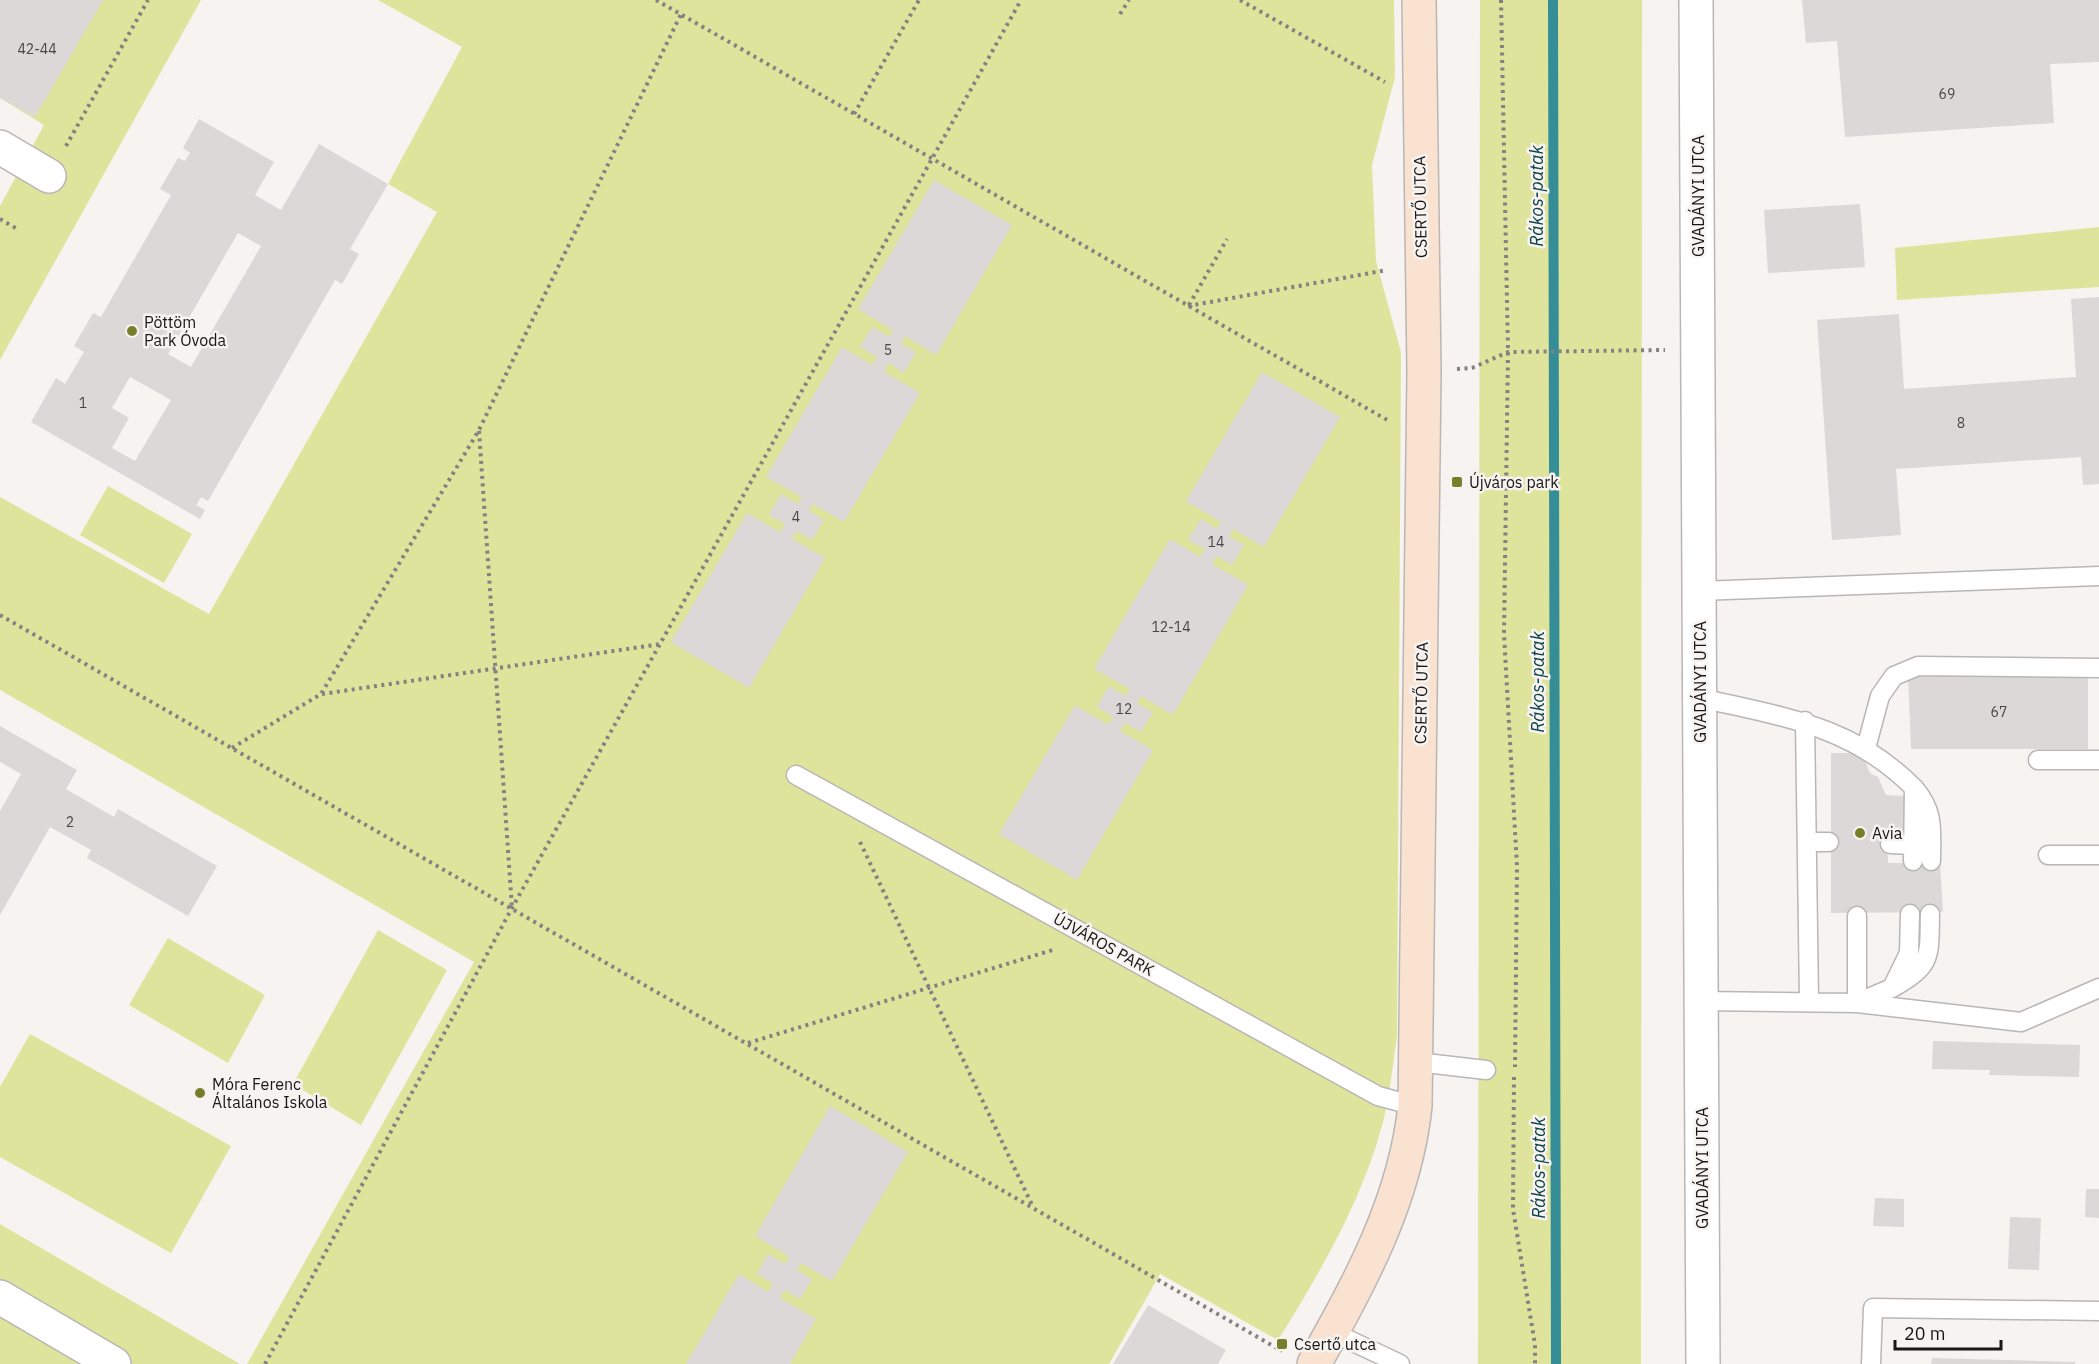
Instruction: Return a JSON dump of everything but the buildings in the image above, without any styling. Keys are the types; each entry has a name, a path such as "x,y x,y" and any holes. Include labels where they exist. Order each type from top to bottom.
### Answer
{"street":[{"name":"CSERTŐ UTCA","path":"1299,1358 1332,1332 1374,1253 1397,1194 1412,1141 1417,1062 1423,441 1419,0"},
{"name":"GVADÁNYI UTCA","path":"1696,0 1703,1364"},
{"path":"0,147 49,176"},
{"path":"0,1297 114,1364"}],"lane":[{"path":"1700,591 2099,576"},
{"path":"1866,748 1880,696 1894,676 1918,666 2099,668"},
{"path":"1701,698 1805,721 1866,748 1895,769 1914,788 1919,856 1890,844"},
{"path":"1805,721 1809,1001"},
{"path":"2038,760 2099,760"},
{"name":"ÚJVÁROS PARK","path":"796,775 1378,1095 1415,1106"},
{"path":"1807,843 1829,842"},
{"path":"2048,855 2099,855"},
{"path":"1892,988 1909,953 1911,914"},
{"path":"1857,1003 1914,976 1929,956 1930,914"},
{"path":"1857,916 1857,1003"},
{"path":"1702,1001 1857,1003 2021,1022 2099,987"},
{"path":"1417,1062 1486,1070"},
{"path":"1871,1364 1873,1308 2099,1311"},
{"path":"1332,1332 1400,1364"}],"path":[{"path":"49,176 148,0"},
{"path":"656,0 1423,441"},
{"path":"854,114 919,0"},
{"path":"265,1364 512,908 1021,0"},
{"path":"1120,14 1129,0"},
{"path":"1240,0 1419,101"},
{"path":"1501,0 1508,352 1504,634 1517,867 1513,1209 1534,1345 1534,1364"},
{"path":"321,694 479,430 681,14"},
{"path":"0,219 19,230"},
{"path":"1188,306 1227,239"},
{"path":"1188,306 1420,265"},
{"path":"1508,352 1698,350"},
{"path":"479,430 512,908"},
{"path":"0,615 1033,1208 1299,1358"},
{"path":"232,748 321,694 661,644"},
{"path":"839,798 1033,1208"},
{"path":"747,1044 1092,938"}],"green space":[{"path":"0,0 201,0 0,360 0,206 44,125 0,98"},
{"path":"378,0 1394,0 1395,77 1372,165 1376,261 1401,352 1397,1036 1383,1122 1364,1180 1325,1262 1278,1340 1160,1274 1109,1364 247,1364 474,962 0,690 0,497 209,614 437,212 388,184 462,47"},
{"path":"1480,0 1642,0 1641,1364 1478,1364"},
{"path":"2099,227 2099,287 1897,300 1895,248"},
{"path":"108,486 192,534 164,583 80,535"},
{"path":"378,930 447,970 361,1125 293,1084"},
{"path":"168,938 265,995 228,1063 129,1005"},
{"path":"30,1034 231,1146 171,1253 0,1157 0,1087"},
{"path":"0,1224 240,1364 0,1364"}],"waterway":[{"name":"Rákos-patak","path":"1553,0 1556,1364"}],"place":[{"name":"Pöttöm Park Óvoda","path":"132,331"},
{"name":"Újváros park","path":"1457,482"},
{"name":"Avia","path":"1860,833"},
{"name":"Móra Ferenc Általános Iskola","path":"200,1093"},
{"name":"Csertő utca","path":"1282,1344"}]}
